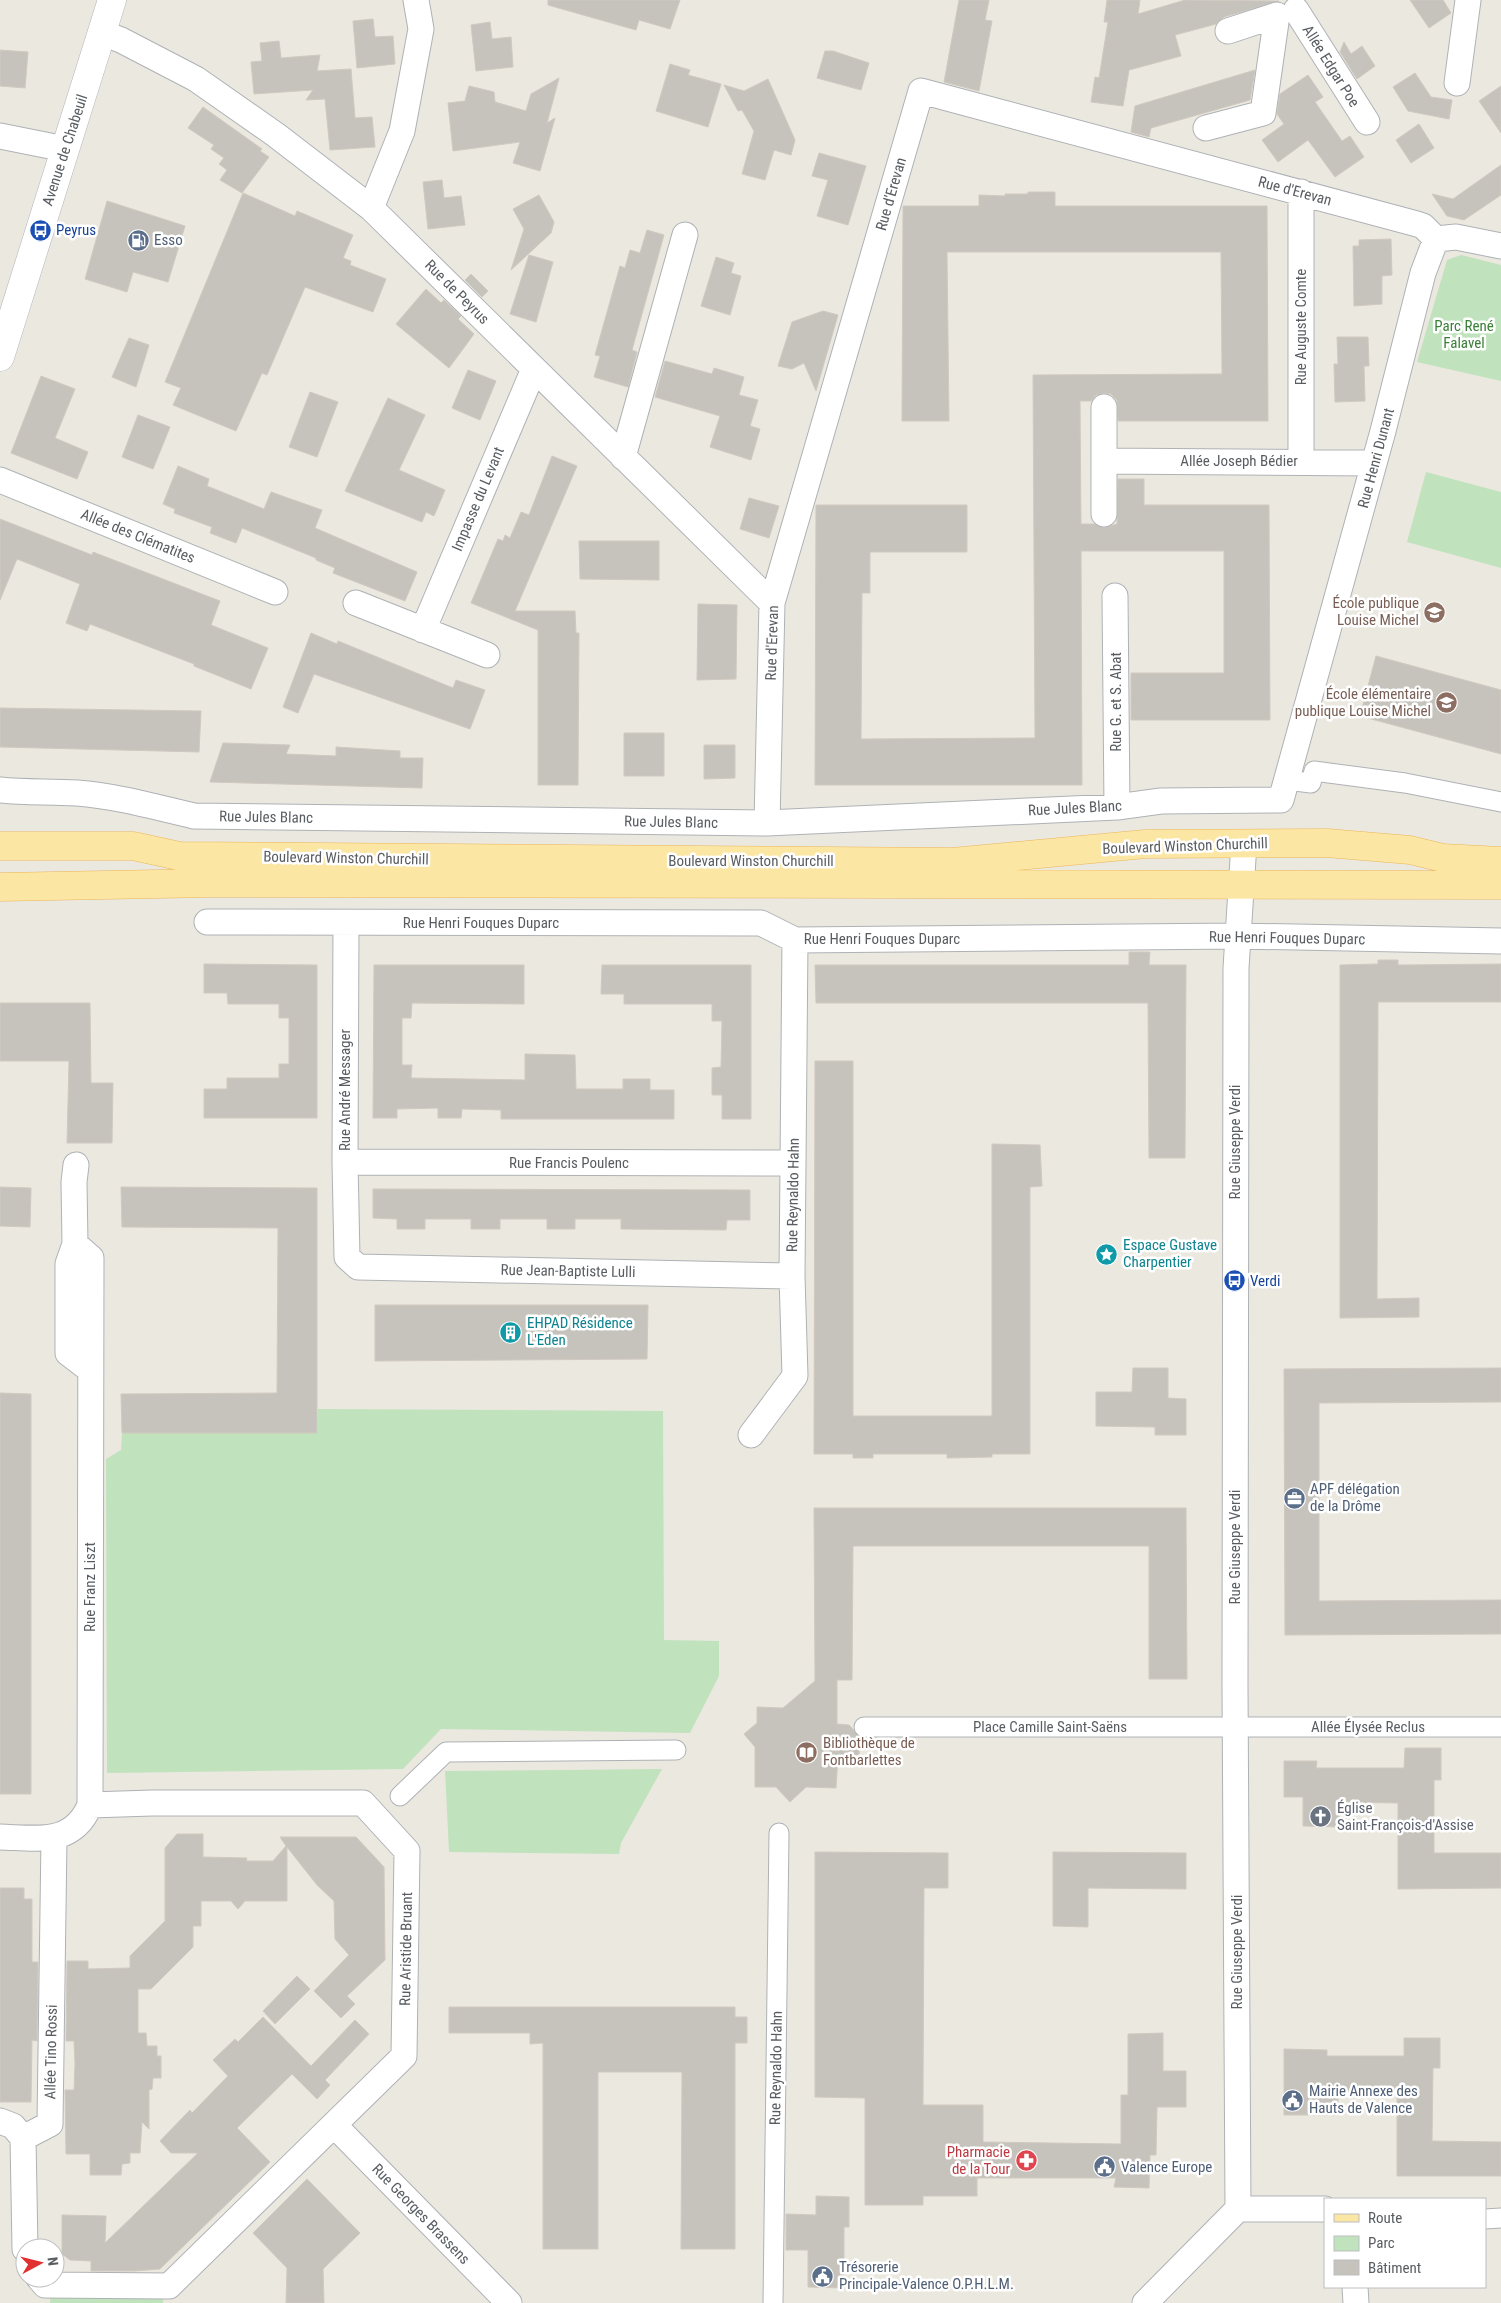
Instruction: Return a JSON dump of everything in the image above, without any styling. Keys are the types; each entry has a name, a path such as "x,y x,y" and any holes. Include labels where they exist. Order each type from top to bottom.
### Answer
{"main road":[{"name":"Avenue de Chabeuil","path":"0,357 112,0"},
{"name":"Boulevard Winston Churchill","path":"0,846 133,846 179,856 953,862 1145,844 1327,843 1410,850 1443,858 1501,861"},
{"name":"Boulevard Winston Churchill","path":"0,887 210,883 1501,884"},
{"path":"0,893 37,887"}],"street":[{"path":"371,208 402,131 420,29 416,0"},
{"path":"1457,83 1468,0"},
{"path":"1228,31 1290,6"},
{"path":"1206,128 1263,113 1290,6"},
{"name":"Allée Edgar Poe","path":"1290,6 1367,122"},
{"name":"Rue de Peyrus","path":"102,33 121,40 196,79 276,135 371,208 772,603"},
{"name":"Rue d'Erevan","path":"767,823 772,603 921,91 1423,226 1436,239"},
{"path":"0,136 66,149"},
{"name":"Rue Auguste Comte","path":"1301,192 1301,461"},
{"path":"623,457 685,235"},
{"path":"1436,239 1456,237 1501,246"},
{"name":"Rue Henri Dunant","path":"1299,740 1423,273 1436,239"},
{"name":"Impasse du Levant","path":"423,630 534,368"},
{"path":"1104,407 1104,514"},
{"name":"Allée Joseph Bédier","path":"1104,461 1374,463"},
{"name":"Allée des Clématites","path":"0,480 275,592"},
{"name":"Rue G. et S. Abat","path":"1115,596 1117,807"},
{"path":"356,603 487,655"},
{"name":"Rue Jules Blanc","path":"0,790 23,793 84,794 194,816 767,823 1117,807 1161,801 1281,800 1299,740"},
{"path":"1287,780 1311,783 1314,771 1405,783 1501,802"},
{"name":"Rue Giuseppe Verdi","path":"1238,2209 1234,1197 1236,968 1244,843"},
{"name":"Rue Henri Fouques Duparc","path":"207,922 761,922 795,940 1238,936 1501,941"},
{"name":"Rue André Messager","path":"346,923 345,1162 347,1257"},
{"name":"Rue Reynaldo Hahn","path":"751,1436 795,1376 792,1276 795,940"},
{"name":"Rue Francis Poulenc","path":"345,1162 794,1163"},
{"name":"Rue Franz Liszt","path":"76,1166 74,1182 74,1244 91,1258 90,1805"},
{"name":"Rue Jean-Baptiste Lulli","path":"347,1257 358,1267 792,1276"},
{"name":"Place Camille Saint-Saëns","path":"864,1727 1235,1727"},
{"name":"Allée Élysée Reclus","path":"1235,1727 1501,1727"},
{"path":"400,1796 446,1752 676,1750"},
{"name":"Rue Aristide Bruant","path":"90,1805 152,1803 363,1804 407,1851 404,2056 334,2124 169,2294"},
{"path":"0,1837 54,1838 72,1830 84,1819 90,1805"},
{"name":"Rue Reynaldo Hahn","path":"773,2303 779,1833"},
{"name":"Allée Tino Rossi","path":"23,2138 50,2124 54,1838"},
{"path":"0,2121 13,2126 23,2138 25,2238"},
{"name":"Rue Georges Brassens","path":"334,2124 509,2303"},
{"path":"1145,2303 1238,2209 1324,2209"},
{"path":"1486,2219 1501,2218"},
{"path":"65,2284 169,2294"},
{"path":"1356,2288 1356,2303"}],"green space":[{"name":"Parc René Falavel","path":"1461,255 1501,265 1501,381 1417,362 1447,260"},
{"path":"1426,472 1501,492 1501,568 1407,542"},
{"path":"318,1409 663,1411 664,1640 719,1641 719,1676 690,1733 441,1729 403,1769 107,1773 106,1459 121,1450 122,1433 317,1433"},
{"path":"662,1769 621,1843 619,1854 449,1852 445,1771"},
{"path":"50,2295 163,2296 163,2303 50,2303"}],"building":[{"path":"548,0 680,0 670,29 639,20 636,30 548,5"},
{"path":"959,0 989,0 985,20 992,21 979,91 944,82"},
{"path":"1107,0 1140,0 1138,14 1185,0 1279,1 1224,17 1216,24 1175,35 1181,56 1129,70 1123,106 1091,102 1095,77 1099,78 1108,22 1104,22"},
{"path":"1410,0 1443,0 1451,13 1429,28"},
{"path":"373,19 375,37 393,36 395,64 357,68 353,21"},
{"path":"490,22 492,39 511,37 513,67 476,71 471,25"},
{"path":"279,41 281,58 320,55 317,71 351,69 355,118 372,117 375,147 330,150 325,99 306,100 313,90 254,94 251,62 262,61 260,43"},
{"path":"1344,42 1351,54 1362,46 1375,66 1357,79 1340,52"},
{"path":"0,50 28,52 25,88 0,86"},
{"path":"825,51 833,51 869,63 861,90 817,78"},
{"path":"670,64 690,70 688,75 721,84 708,127 656,111"},
{"path":"1255,70 1250,100 1151,128 1149,137 1131,132 1135,106"},
{"path":"1415,73 1431,97 1452,100 1449,119 1408,111 1393,87"},
{"path":"1308,75 1323,97 1315,102 1342,141 1350,136 1364,157 1335,177 1308,140 1278,162 1262,140 1284,124 1277,114 1280,94"},
{"path":"559,78 547,123 555,118 540,171 513,163 520,142 453,151 448,103 465,101 469,86 494,92 495,102 526,111 531,94"},
{"path":"768,79 795,140 791,155 774,150 765,180 742,174 754,131 742,110 738,111 724,85 744,91"},
{"path":"1501,86 1501,133 1479,101"},
{"path":"203,107 262,149 260,151 269,157 242,193 220,180 227,170 219,164 224,158 211,149 214,145 188,128"},
{"path":"1419,124 1434,148 1411,163 1396,140"},
{"path":"819,153 866,166 848,225 817,216 828,180 812,176"},
{"path":"1501,165 1501,195 1464,220 1447,216 1432,194 1453,199"},
{"path":"442,180 444,198 461,196 465,225 428,229 423,182"},
{"path":"1028,192 1055,192 1055,206 1267,206 1268,421 1118,421 1117,400 1111,394 1104,393 1096,395 1091,401 1080,401 1081,524 1094,524 1104,528 1117,524 1118,479 1144,479 1144,505 1269,505 1270,720 1131,720 1131,673 1224,673 1224,551 1081,551 1082,785 815,785 816,505 967,505 967,552 870,552 870,593 862,593 861,739 1035,738 1033,375 1222,374 1221,252 947,252 949,421 902,421 903,206 979,206 979,195 1005,196 1005,194 1028,194"},
{"path":"243,193 295,216 297,211 353,235 343,258 351,261 350,265 386,279 373,312 305,287 267,375 262,373 236,431 173,405 181,388 165,382"},
{"path":"539,195 554,222 551,233 511,270 524,229 513,209"},
{"path":"107,201 185,226 168,282 133,272 127,292 85,279"},
{"path":"647,230 664,235 632,350 637,352 628,387 594,377 600,356 595,355 620,266 625,268 630,250 640,253"},
{"path":"1391,239 1392,275 1382,276 1382,304 1354,306 1353,246 1359,246 1359,240"},
{"path":"529,255 553,262 536,322 510,314"},
{"path":"716,257 734,263 731,273 741,276 730,315 701,306"},
{"path":"471,274 488,291 482,297 465,280"},
{"path":"426,289 441,303 444,300 461,316 458,319 474,334 449,368 396,324"},
{"path":"823,311 838,315 816,391 804,363 792,369 778,366 792,322"},
{"path":"1337,337 1368,337 1369,366 1364,366 1365,401 1335,402 1334,364 1338,364"},
{"path":"129,338 149,345 136,387 112,377"},
{"path":"665,361 712,374 714,368 744,377 739,395 758,400 750,426 760,429 751,460 710,447 720,416 655,397"},
{"path":"468,370 496,381 480,420 452,408"},
{"path":"41,376 75,389 55,438 88,452 77,479 11,453"},
{"path":"310,392 338,402 317,457 289,447"},
{"path":"388,398 425,415 399,470 445,490 434,516 426,512 422,522 345,491"},
{"path":"138,415 170,427 153,469 122,457"},
{"path":"552,456 577,466 515,611 575,611 576,633 579,633 578,785 538,785 538,630 471,603 498,539 503,541 505,535 510,538 521,512 529,515"},
{"path":"178,466 209,479 207,486 264,509 271,492 322,510 315,528 417,572 405,601 333,573 335,568 316,560 316,558 242,528 236,543 210,533 212,527 174,513 175,509 163,504"},
{"path":"749,498 779,506 769,538 740,529"},
{"path":"0,519 92,555 93,552 220,601 211,625 268,648 251,689 194,666 194,664 90,624 87,631 66,623 80,584 17,559 0,600"},
{"path":"579,541 659,541 659,580 580,579"},
{"path":"698,604 737,605 736,679 697,680"},
{"path":"311,633 337,644 338,641 453,688 456,680 485,690 470,729 314,674 298,713 283,707"},
{"path":"1376,656 1501,690 1501,754 1360,716"},
{"path":"0,708 201,711 199,752 0,747"},
{"path":"624,733 664,733 664,776 624,776"},
{"path":"223,743 290,745 286,754 336,756 336,747 400,751 400,758 423,758 422,788 210,782"},
{"path":"704,745 735,745 735,778 704,779"},
{"path":"1129,952 1150,952 1149,965 1186,965 1185,1158 1149,1158 1148,1003 816,1003 815,965 1129,965"},
{"path":"1378,960 1398,960 1398,965 1501,964 1501,1002 1378,1002 1377,1299 1419,1298 1419,1317 1340,1318 1340,965 1378,964"},
{"path":"204,964 317,965 317,1118 204,1118 204,1089 227,1089 227,1078 279,1078 279,1064 289,1064 289,1018 279,1018 279,1004 228,1004 227,993 204,993"},
{"path":"374,965 524,965 524,1004 412,1003 411,1018 402,1018 402,1065 412,1065 411,1078 525,1080 525,1054 575,1055 576,1089 623,1089 623,1079 650,1079 650,1090 674,1090 674,1119 501,1119 501,1110 462,1109 461,1118 438,1118 438,1108 397,1109 397,1118 373,1118"},
{"path":"602,965 751,965 751,1119 722,1119 722,1095 712,1095 712,1068 721,1067 722,1021 712,1021 712,1004 624,1004 624,994 601,994"},
{"path":"0,1003 90,1003 91,1083 113,1083 112,1143 67,1143 69,1061 0,1061"},
{"path":"815,1061 853,1061 853,1416 992,1416 992,1144 1040,1145 1042,1186 1030,1187 1030,1454 992,1454 992,1457 947,1458 947,1454 873,1454 873,1458 853,1458 853,1454 814,1454"},
{"path":"0,1187 31,1188 30,1227 0,1226"},
{"path":"121,1187 317,1188 317,1433 122,1433 121,1394 277,1393 278,1228 122,1227"},
{"path":"373,1189 750,1190 750,1220 727,1220 726,1230 621,1229 621,1219 575,1219 575,1229 547,1229 547,1219 500,1219 500,1229 471,1229 471,1219 425,1219 425,1229 397,1229 397,1219 373,1218"},
{"name":"EHPAD Résidence L'Eden","path":"375,1305 648,1305 647,1359 375,1361"},
{"path":"1133,1368 1168,1368 1168,1398 1186,1399 1186,1435 1155,1435 1155,1427 1096,1426 1096,1392 1132,1392"},
{"path":"1501,1368 1501,1402 1319,1403 1319,1601 1501,1600 1501,1634 1285,1635 1284,1369"},
{"path":"0,1393 31,1394 31,1794 0,1794"},
{"path":"814,1508 1186,1508 1187,1679 1149,1679 1149,1546 853,1546 852,1680 837,1680 837,1724 849,1725 860,1737 859,1756 838,1756 836,1788 806,1787 790,1802 776,1787 755,1787 755,1747 744,1734 757,1723 757,1707 783,1708 815,1681"},
{"path":"1405,1748 1441,1748 1441,1780 1434,1780 1434,1853 1501,1853 1501,1888 1398,1889 1398,1803 1339,1802 1339,1827 1303,1826 1303,1797 1284,1797 1284,1761 1317,1761 1316,1768 1404,1768"},
{"path":"177,1834 203,1834 203,1857 247,1858 246,1861 273,1861 286,1846 280,1837 356,1837 384,1867 385,1960 347,1996 355,2004 341,2018 314,1991 349,1955 335,1939 334,1901 317,1885 287,1847 287,1901 245,1901 238,1909 231,1901 201,1901 201,1926 193,1926 193,1947 151,1989 138,1989 138,2033 146,2033 147,2046 157,2046 157,2056 161,2056 161,2078 153,2078 152,2089 149,2090 149,2129 142,2122 140,2153 130,2153 130,2163 122,2164 121,2175 90,2175 90,2154 66,2154 65,2090 74,2090 75,2064 74,2041 66,2041 67,1961 88,1961 88,1969 130,1968 130,1956 165,1921 165,1848"},
{"path":"815,1852 948,1853 948,1888 924,1888 923,2105 983,2105 983,2142 1121,2144 1121,2095 1128,2095 1128,2034 1163,2033 1163,2071 1186,2071 1186,2107 1157,2107 1156,2155 1150,2155 1149,2188 1114,2187 1116,2178 977,2178 977,2196 923,2196 923,2205 865,2205 865,2098 815,2097"},
{"path":"1053,1852 1186,1853 1186,1889 1088,1888 1088,1927 1053,1926"},
{"path":"0,1888 24,1888 24,1899 32,1899 32,1962 38,1962 37,2041 32,2040 31,2102 0,2102"},
{"path":"297,1976 310,1989 275,2024 263,2011"},
{"path":"449,2007 735,2007 735,2017 747,2017 747,2043 735,2043 735,2249 681,2249 682,2072 598,2072 598,2249 543,2249 543,2043 530,2044 530,2033 449,2033"},
{"path":"263,2017 311,2066 355,2020 369,2034 325,2080 330,2085 317,2099 292,2074 237,2128 270,2162 160,2269 91,2271 91,2261 70,2260 65,2256 65,2238 62,2238 62,2215 106,2216 105,2243 198,2153 171,2153 160,2141 190,2110 192,2113 228,2076 213,2060 235,2039 238,2042"},
{"path":"1404,2038 1440,2038 1440,2068 1433,2068 1432,2141 1501,2142 1501,2176 1397,2176 1397,2091 1338,2092 1338,2115 1284,2115 1284,2049 1327,2050 1327,2056 1404,2056"},
{"path":"307,2179 360,2233 323,2269 324,2303 286,2303 287,2268 253,2233"},
{"path":"816,2196 849,2197 849,2227 844,2227 844,2288 808,2287 808,2250 786,2250 786,2214 816,2215"}],"place":[{"name":"Peyrus","path":"40,230"},
{"name":"Esso","path":"138,240"},
{"name":"École publique Louise Michel","path":"1435,612"},
{"name":"École élémentaire publique Louise Michel","path":"1447,703"},
{"name":"Espace Gustave Charpentier","path":"1107,1254"},
{"name":"Verdi","path":"1234,1281"},
{"name":"EHPAD Résidence L'Eden","path":"511,1332"},
{"name":"APF délégation de la Drôme","path":"1294,1498"},
{"name":"Bibliothèque de Fontbarlettes","path":"807,1752"},
{"name":"Église Saint-François-d'Assise","path":"1321,1817"},
{"name":"Mairie Annexe des Hauts de Valence","path":"1293,2100"},
{"name":"Pharmacie de la Tour","path":"1026,2161"},
{"name":"Valence Europe","path":"1105,2167"},
{"name":"Trésorerie Principale-Valence O.P.H.L.M.","path":"823,2276"}]}
